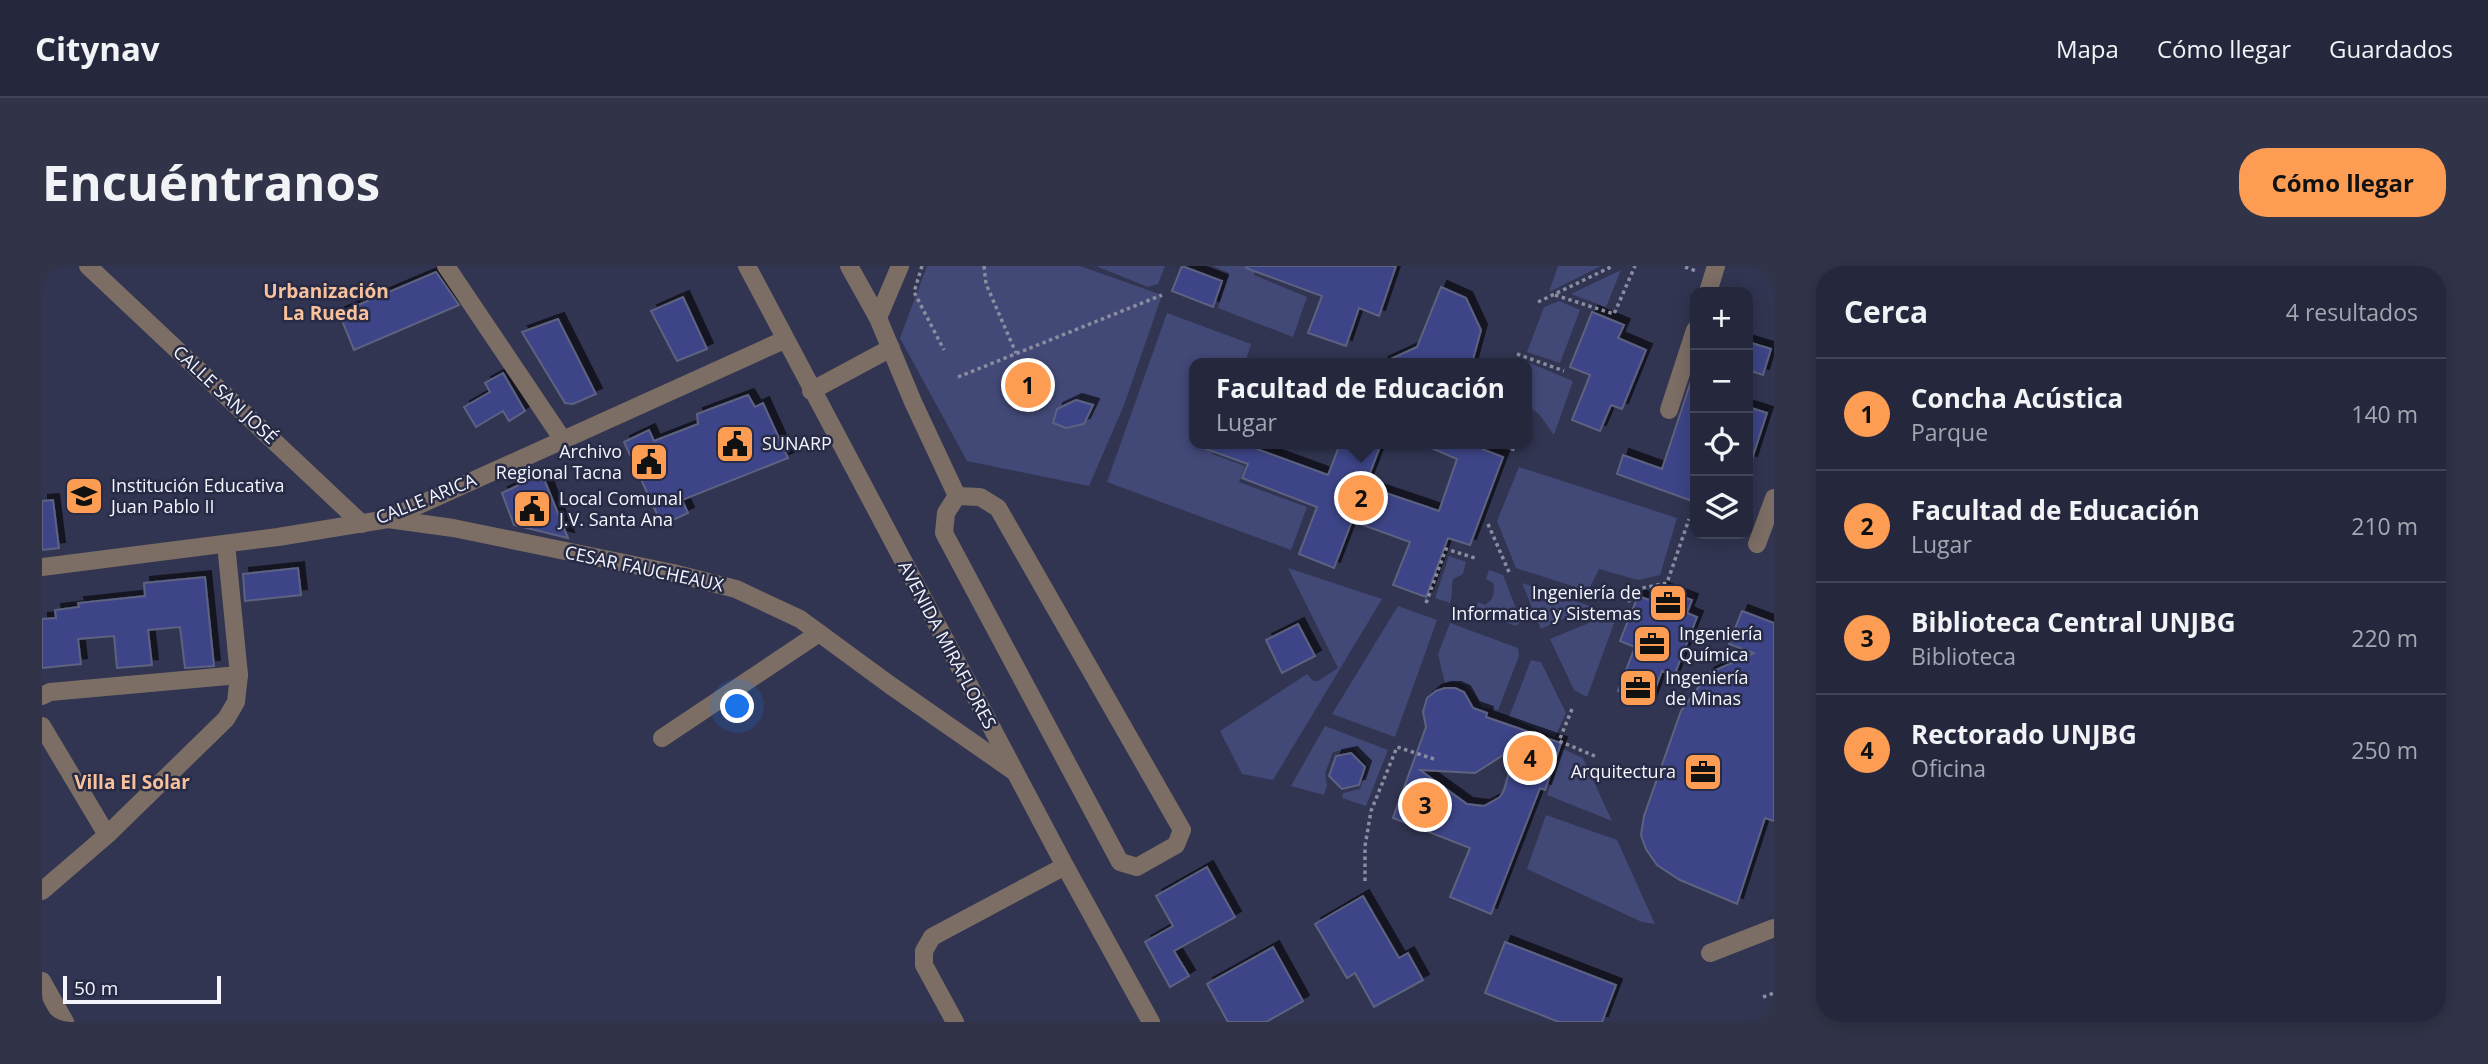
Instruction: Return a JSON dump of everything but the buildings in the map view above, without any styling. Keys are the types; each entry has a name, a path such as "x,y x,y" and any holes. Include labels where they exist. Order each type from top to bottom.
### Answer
{"street":[{"name":"CALLE SAN JOSÉ","path":"88,266 362,524"},
{"path":"446,266 563,440"},
{"name":"AVENIDA MIRAFLORES","path":"747,266 811,391 1151,1022"},
{"path":"849,266 878,318 957,496"},
{"path":"878,318 900,266"},
{"path":"1710,287 1716,266"},
{"name":"CALLE ARICA","path":"42,567 226,544 388,519 784,340"},
{"path":"1669,410 1690,345"},
{"path":"811,391 891,348"},
{"path":"957,496 980,497 998,508 1182,830 1176,845 1137,867 1120,862 944,533 946,513 957,496"},
{"path":"1757,544 1774,498"},
{"name":"CESAR FAUCHEAUX","path":"388,519 466,531 673,573 736,589 800,619 1015,772"},
{"path":"42,891 107,835 226,719 236,702 239,675 226,544"},
{"path":"662,738 819,633"},
{"path":"42,696 50,692 239,675"},
{"path":"42,726 107,835"},
{"path":"955,1022 925,965 924,951 932,937 1065,866"},
{"path":"1710,953 1774,928"},
{"path":"42,981 65,1022"}],"path":[{"path":"922,266 914,292 944,350"},
{"path":"984,266 986,284 1016,353"},
{"path":"1538,302 1613,266"},
{"path":"1555,295 1614,314 1635,266"},
{"path":"958,377 1162,295"},
{"path":"1517,354 1528,358"},
{"path":"1532,359 1564,371"},
{"path":"1628,602 1637,589 1667,583 1689,519"},
{"path":"1488,524 1509,572"},
{"path":"1426,603 1446,549 1475,558"},
{"path":"1572,709 1559,741 1597,757"},
{"path":"1365,881 1366,837 1371,811 1397,747 1434,759"},
{"path":"1763,997 1774,992"}],"shaded area":[{"path":"927,266 1080,266 1162,295 1124,405 1089,486 967,461 900,338"},
{"path":"1096,266 1165,266 1158,284 1148,287"},
{"path":"1212,266 1257,266 1254,275 1307,297 1293,337 1218,308 1229,273"},
{"path":"1558,266 1601,266 1549,292"},
{"path":"1621,270 1606,307 1571,294"},
{"path":"1559,301 1580,310 1560,363 1527,352 1544,307"},
{"path":"1167,313 1251,344 1247,358 1189,358 1189,449 1214,449 1212,454 1245,466 1239,482 1307,507 1291,550 1107,482"},
{"path":"1532,364 1573,381 1554,435 1539,414 1532,409"},
{"path":"1519,467 1677,518 1660,575 1638,580 1599,569 1588,591 1516,568 1497,521"},
{"path":"1449,556 1466,562 1463,574 1453,579 1450,603 1435,598"},
{"path":"1288,568 1382,599 1273,780 1242,774 1220,731 1307,674 1313,681 1318,681 1338,668"},
{"path":"1489,570 1503,575 1521,621 1516,626 1475,611 1478,602 1485,605 1493,596 1493,583 1486,579"},
{"path":"1522,583 1590,606 1541,629"},
{"path":"1398,606 1437,620 1395,737 1332,714"},
{"path":"1606,616 1616,618 1587,697 1574,690 1550,639"},
{"path":"1450,623 1518,648 1519,656 1498,710 1482,707 1472,691 1463,684 1445,683 1438,654"},
{"path":"1531,660 1541,662 1566,713 1555,737 1509,717"},
{"path":"1325,726 1388,750 1366,806 1342,798 1343,793 1360,789 1368,767 1354,748 1333,752 1325,773 1327,786 1324,795 1291,786"},
{"path":"1563,749 1583,758 1612,821 1547,795"},
{"path":"1546,815 1617,840 1655,924 1642,922 1527,869"}],"place":[{"name":"Concha Acústica","path":"1028,385"},
{"name":"SUNARP","path":"735,444"},
{"name":"Archivo Regional Tacna","path":"649,462"},
{"name":"Institución Educativa Juan Pablo II","path":"84,496"},
{"name":"Facultad de Educación","path":"1361,498"},
{"name":"Local Comunal J.V. Santa Ana","path":"532,509"},
{"name":"Ingeniería de Informatica y Sistemas","path":"1668,603"},
{"name":"Ingeniería Química","path":"1652,644"},
{"name":"Ingeniería de Minas","path":"1638,688"},
{"name":"Rectorado UNJBG","path":"1530,758"},
{"name":"Arquitectura","path":"1703,772"},
{"name":"Biblioteca Central UNJBG","path":"1425,805"}],"district":[{"name":"Urbanización La Rueda","path":"326,302"},
{"name":"Villa El Solar","path":"132,782"}]}
